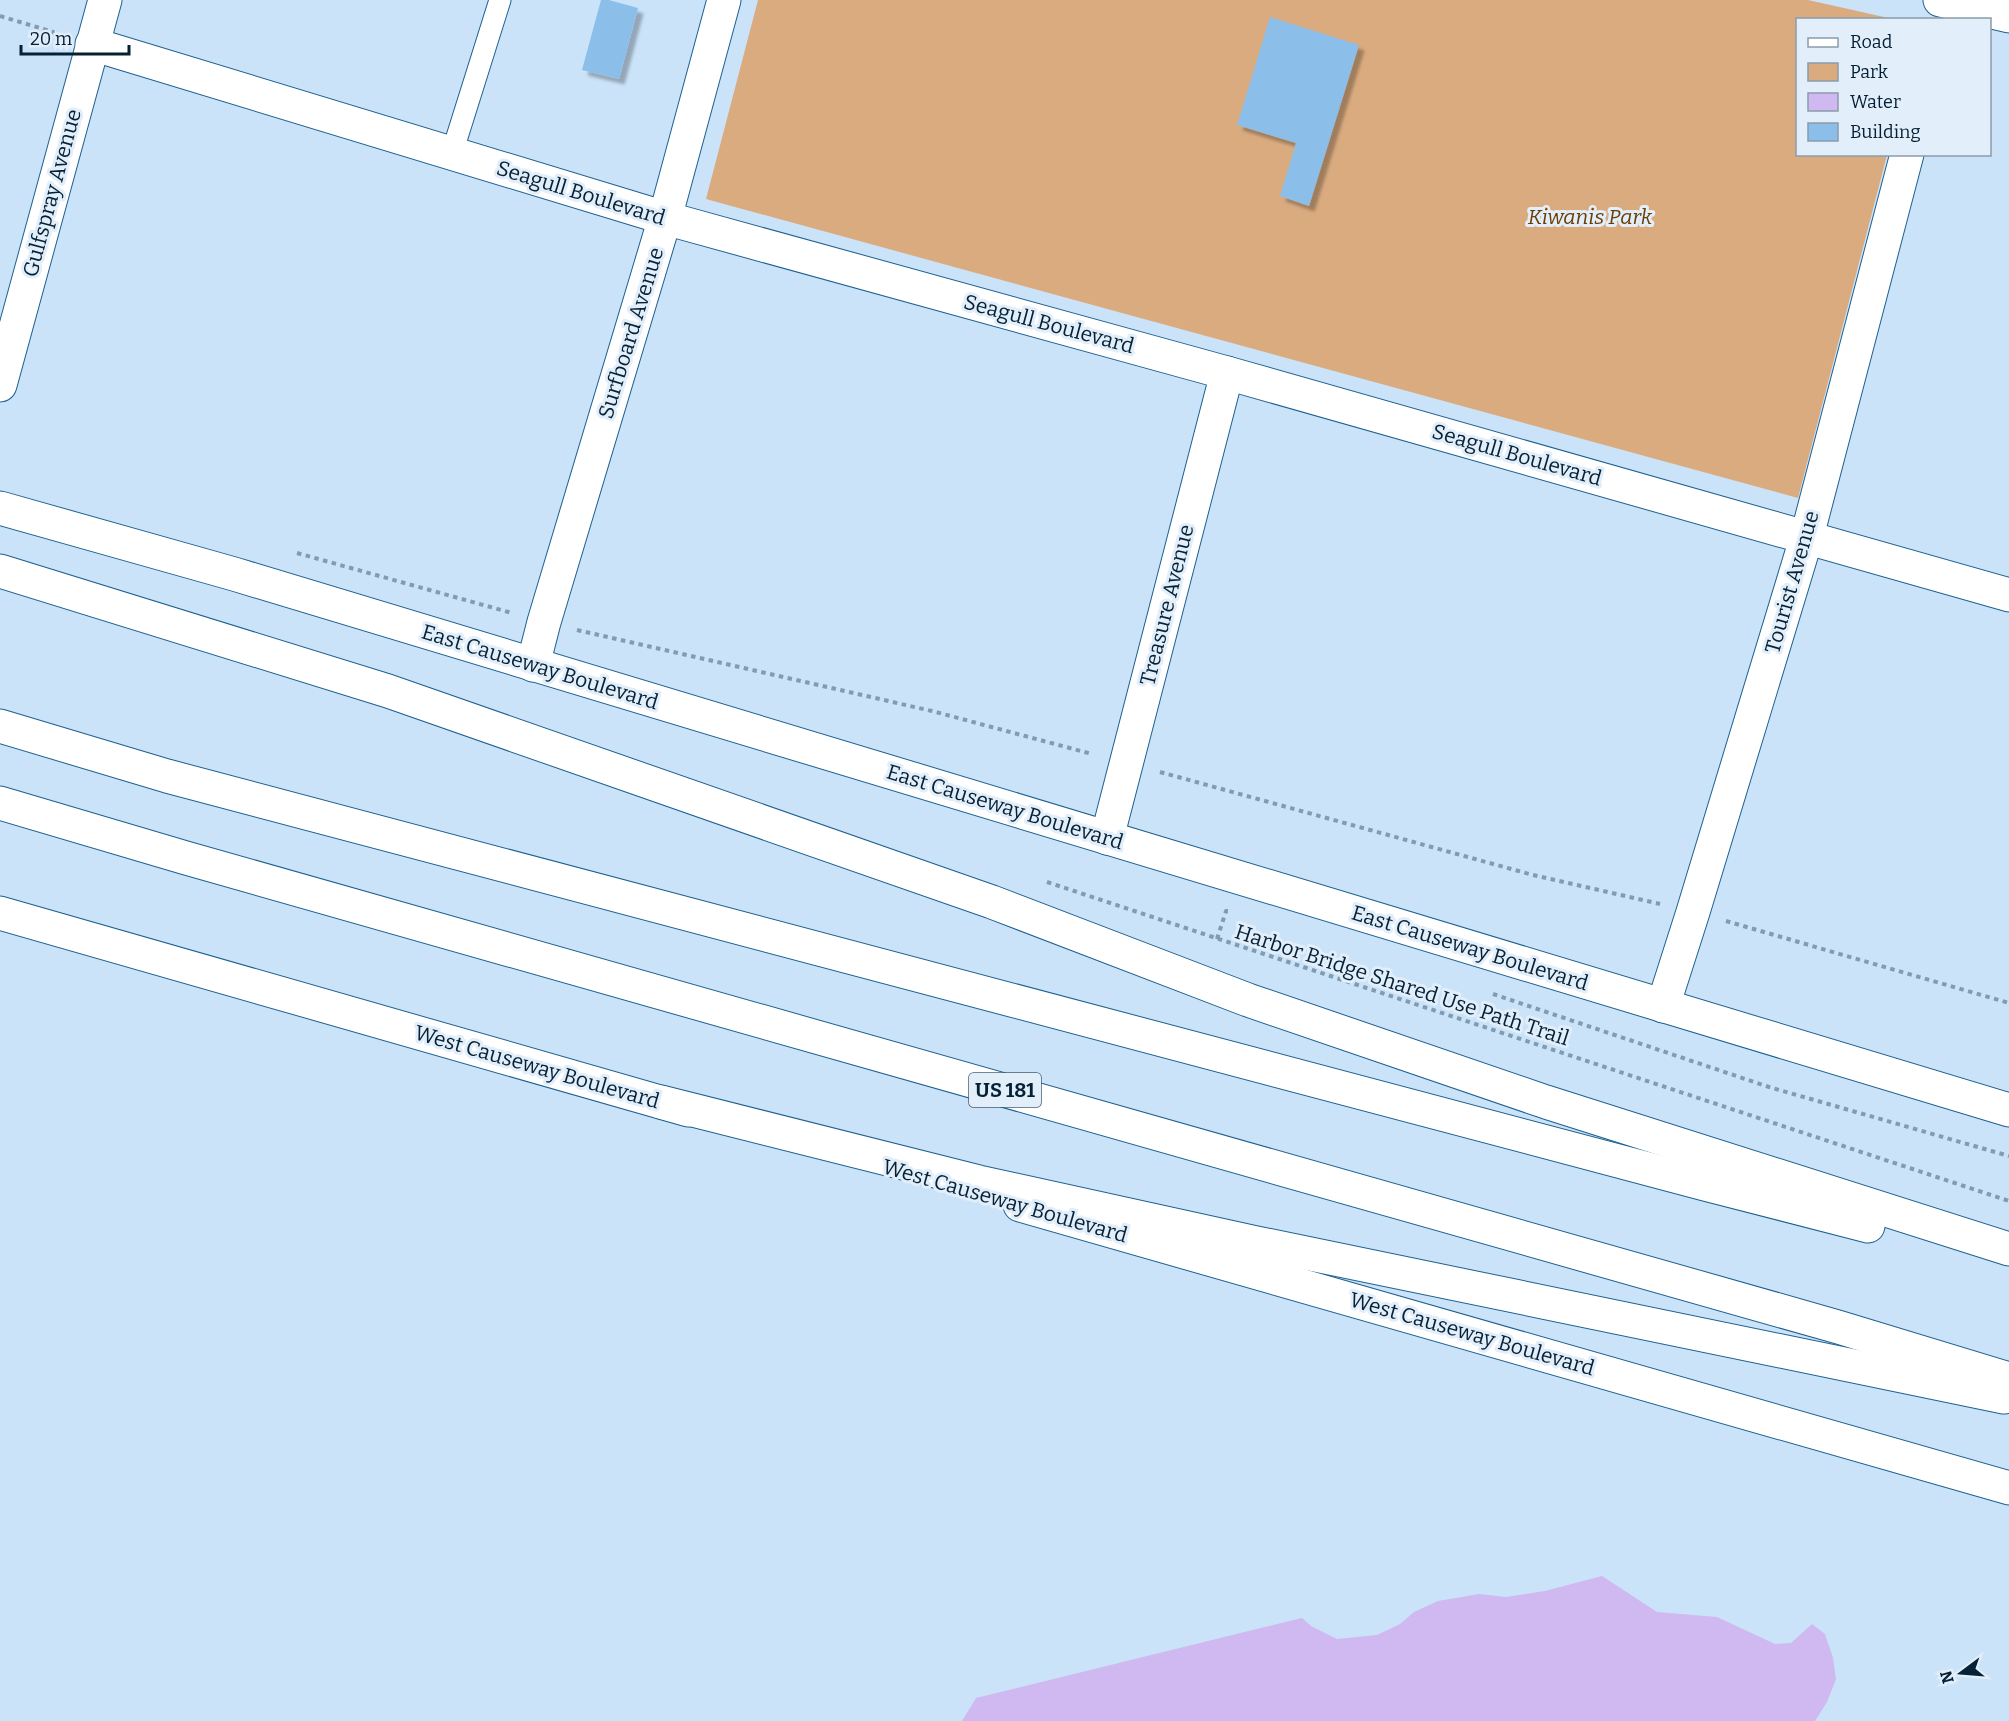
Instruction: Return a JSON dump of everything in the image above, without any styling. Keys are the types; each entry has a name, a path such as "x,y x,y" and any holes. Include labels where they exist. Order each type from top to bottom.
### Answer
{"main road":[{"name":"Gulfspray Avenue","path":"0,385 105,0"},
{"name":"Surfboard Avenue","path":"533,665 665,218 724,0"},
{"path":"1943,7 2009,16"},
{"name":"Seagull Boulevard","path":"92,44 665,218 1227,373 2009,595"},
{"name":"Tourist Avenue","path":"1663,1006 1694,912 1807,536 1906,156"},
{"name":"Treasure Avenue","path":"1107,838 1227,373"},
{"name":"East Causeway Boulevard","path":"0,508 234,574 2009,1110"},
{"path":"0,571 388,691 992,902 1248,1000 1513,1091 2009,1249"},
{"path":"0,726 166,776 1705,1185 2009,1262"},
{"name":"US 181","path":"0,803 197,861 1827,1323 2009,1378"},
{"name":"West Causeway Boulevard","path":"0,913 2009,1488"},
{"path":"661,1102 979,1182 1257,1243 2009,1399"}],"lane":[{"path":"452,153 500,0"}],"path":[{"path":"0,16 92,44"},
{"name":"Harbor Bridge Shared Use Path Trail","path":"1238,914 1226,911 1217,939 2009,1201"},
{"name":"Harbor Bridge Shared Use Path Trail","path":"1482,990 1769,1087 2009,1156"}],"green space":[{"name":"Kiwanis Park","path":"758,0 1808,0 1889,18 1796,18 1796,156 1887,156 1798,498 706,199"}],"water":[{"path":"1602,1576 1657,1612 1717,1617 1775,1644 1791,1643 1812,1624 1825,1634 1833,1658 1836,1679 1827,1702 1815,1721 962,1721 976,1698 1302,1618 1311,1626 1337,1639 1377,1635 1400,1624 1414,1612 1438,1601 1479,1594 1506,1597 1545,1591"}],"building":[{"path":"601,0 638,8 619,79 582,70"},
{"path":"1270,17 1359,45 1309,206 1280,196 1296,143 1237,125"}]}
